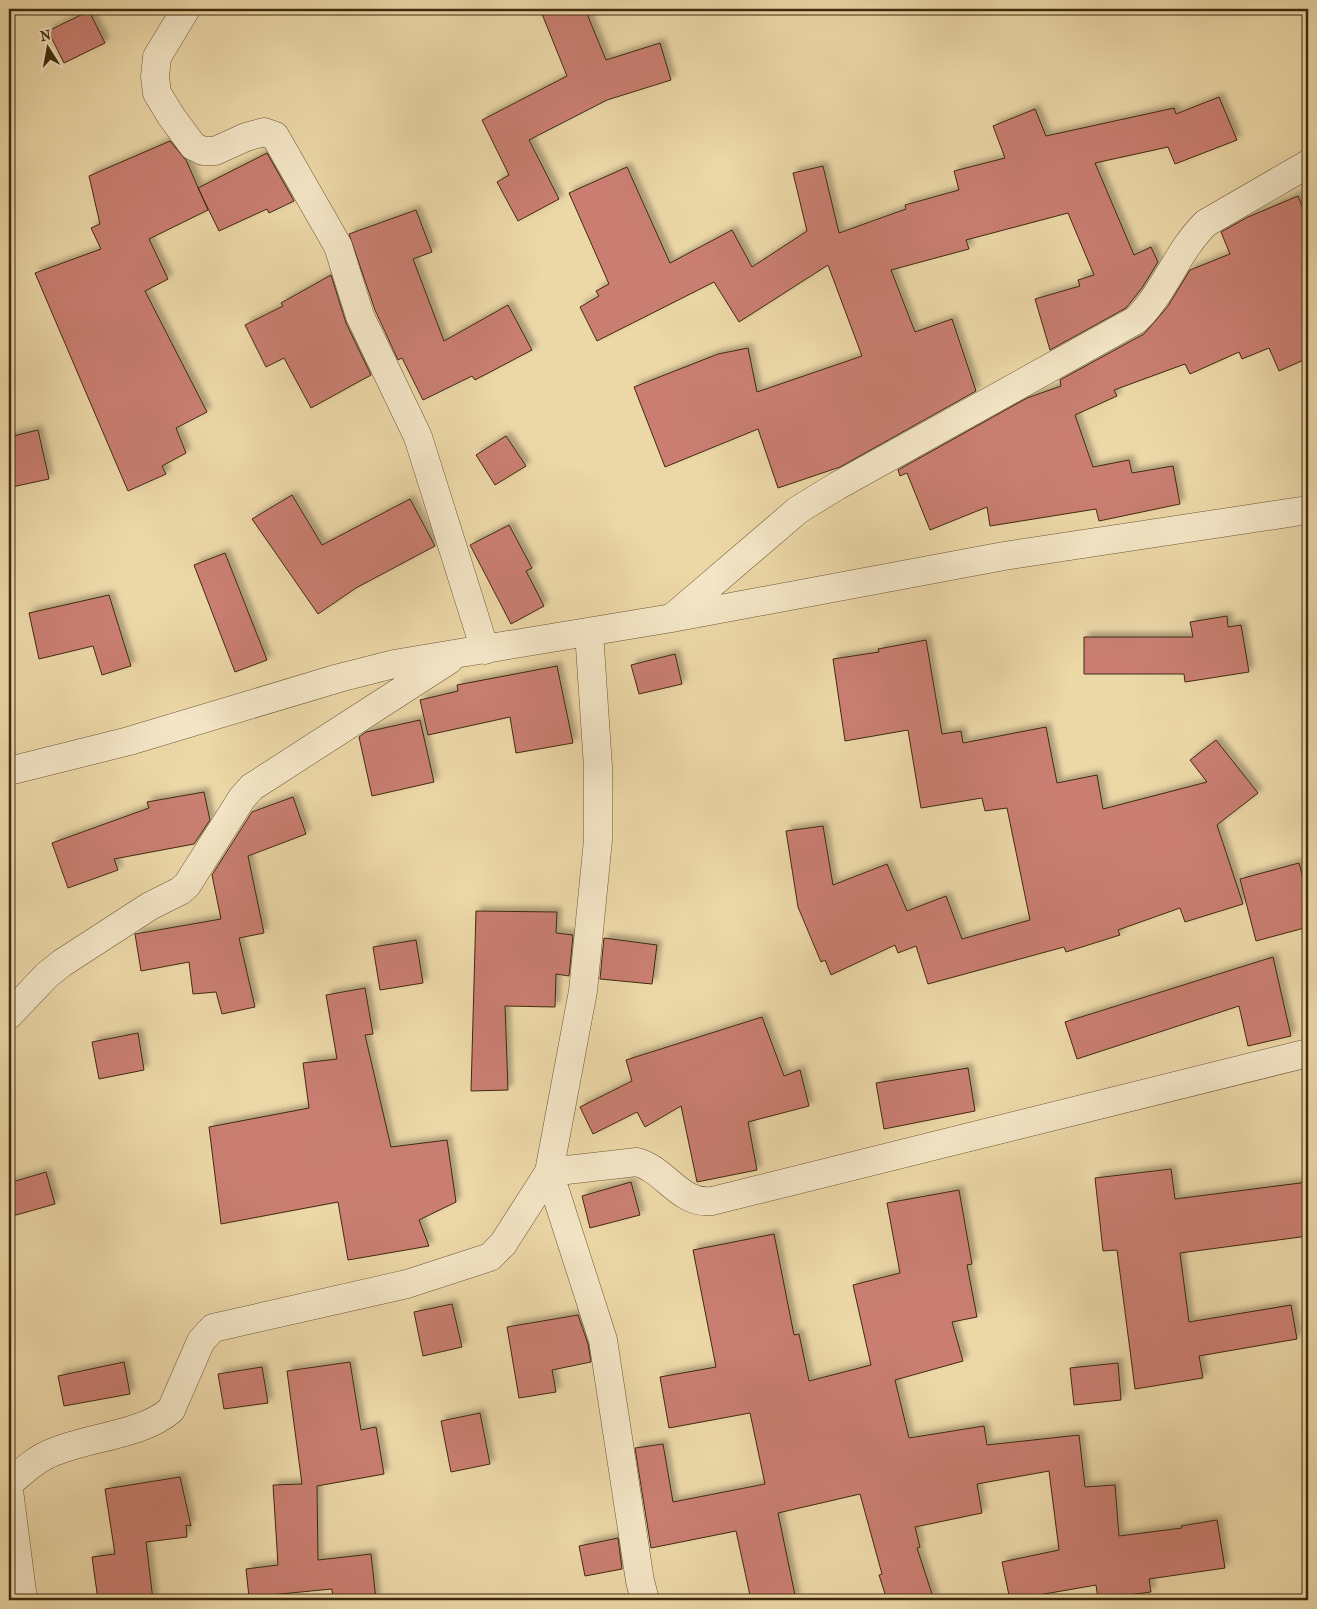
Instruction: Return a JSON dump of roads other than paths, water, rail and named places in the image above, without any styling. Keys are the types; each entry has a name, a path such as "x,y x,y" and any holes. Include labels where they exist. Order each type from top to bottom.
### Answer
{"street":[{"path":"186,9 158,57 155,77 157,93 193,146 203,151 215,151 246,137 264,132 274,136 338,246 360,316 418,436 472,652"},
{"path":"672,618 798,510 836,486 1136,320 1150,306 1195,234 1206,224 1308,164"},
{"path":"9,771 129,741 339,678 394,664 672,618 1004,556 1308,510"},
{"path":"9,1483 48,1454 109,1437 163,1417 171,1410 201,1341 213,1328 407,1284 490,1257 503,1244 549,1172 583,991 598,840 598,767 589,632"},
{"path":"9,1015 47,975 62,963 150,906 180,892 187,885 242,798 252,787 472,652"},
{"path":"549,1172 637,1162 650,1166 688,1199 700,1202 712,1201 1308,1053"},
{"path":"549,1172 603,1340 644,1600"},
{"path":"9,1490 23,1600"}]}
